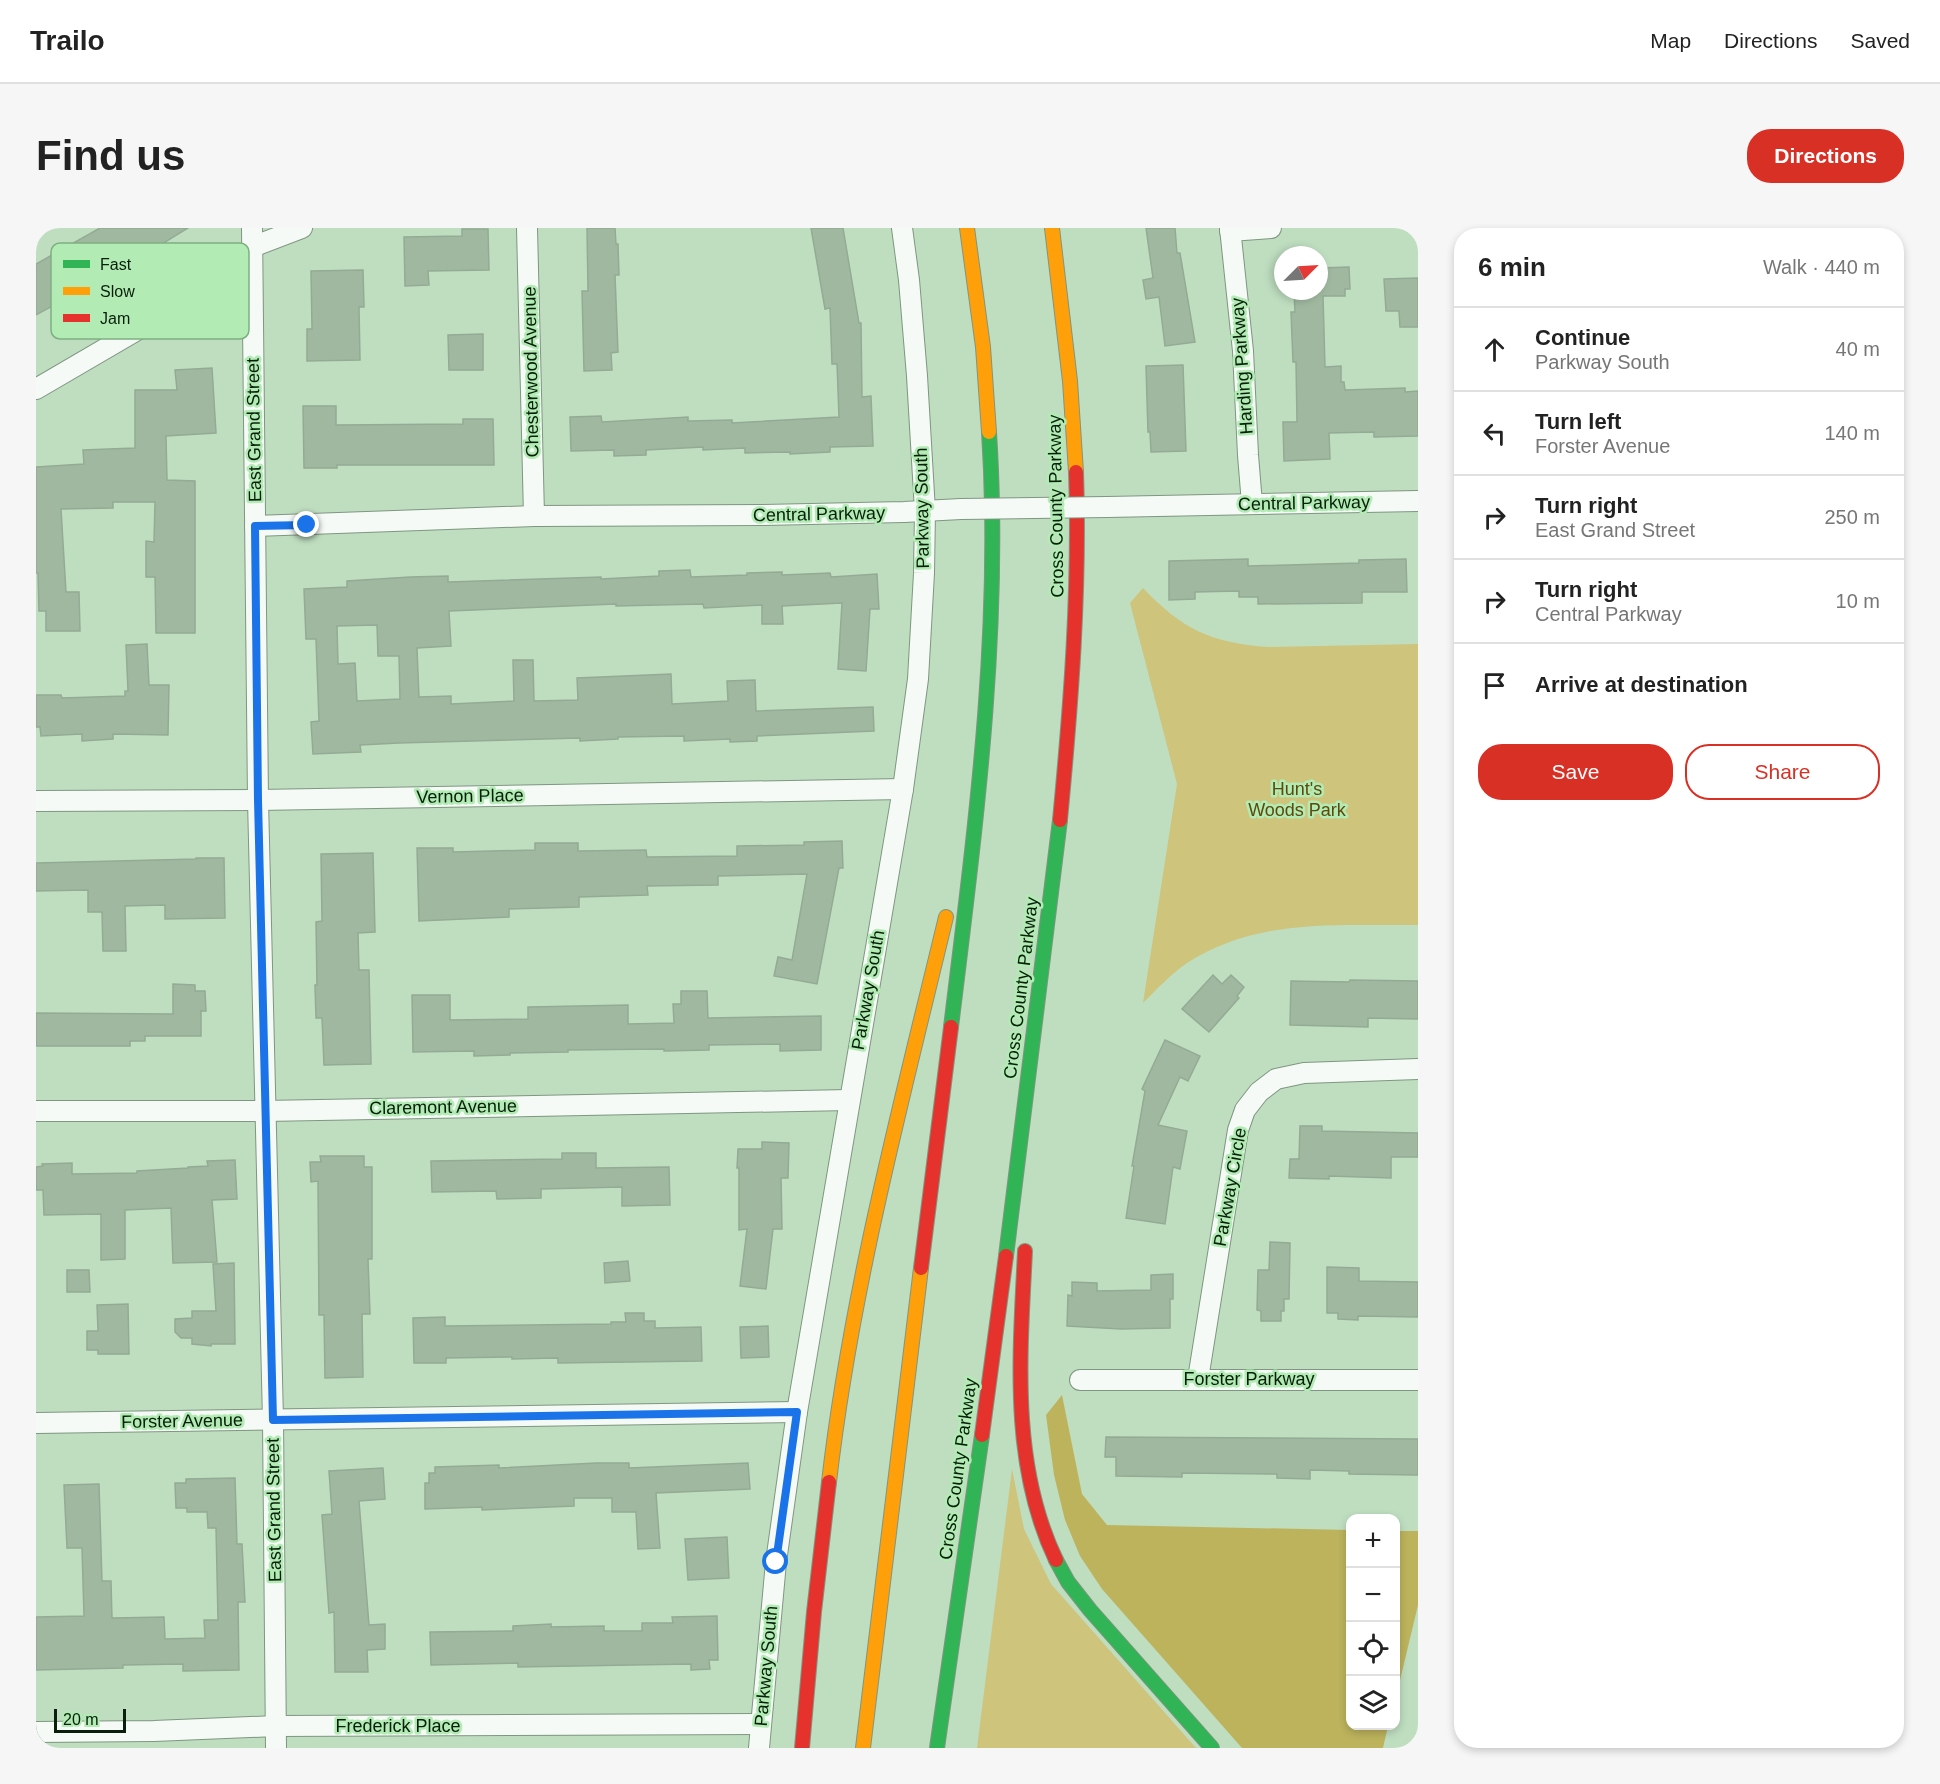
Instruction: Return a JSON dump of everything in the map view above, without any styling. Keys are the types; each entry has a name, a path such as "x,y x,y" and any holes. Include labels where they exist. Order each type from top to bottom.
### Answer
{"highway":[{"path":"863,1748 970,863 989,665 992,525 983,347 967,228"},
{"name":"Cross County Parkway","path":"937,1748 987,1398 1033,1043 1066,769 1073,681 1077,531 1074,437 1064,316 1052,228"},
{"path":"955,883 977,790"},
{"path":"802,1748 814,1612 840,1394 884,1173 949,906"},
{"path":"1027,1193 1033,1043"},
{"path":"1026,1240 1020,1395 1022,1428 1031,1487 1042,1530 1062,1572 1086,1606 1212,1748"}],"street":[{"path":"252,246 302,228"},
{"name":"Chesterwood Avenue","path":"527,228 534,516"},
{"name":"Parkway South","path":"759,1748 776,1562 797,1412 903,789 918,679 925,511 917,376 902,228"},
{"path":"1230,230 1271,228"},
{"name":"Harding Parkway","path":"1230,230 1243,351 1252,504"},
{"name":"East Grand Street","path":"252,246 258,800 273,1420 276,1748"},
{"path":"36,389 112,339"},
{"name":"Central Parkway","path":"255,526 534,516 775,515 961,509 1418,501"},
{"name":"Vernon Place","path":"36,801 258,800 903,789"},
{"name":"Parkway Circle","path":"1198,1379 1238,1130 1245,1110 1259,1092 1276,1079 1304,1073 1418,1069"},
{"name":"Claremont Avenue","path":"36,1111 265,1111 849,1100"},
{"name":"Forster Parkway","path":"1080,1380 1418,1380"},
{"name":"Forster Avenue","path":"36,1424 797,1412"},
{"name":"Frederick Place","path":"36,1734 276,1726 760,1724"},
{"path":"36,1734 36,1748"}],"green space":[{"name":"Hunt's Woods Park","path":"1143,588 1185,624 1230,642 1268,647 1418,644 1418,925 1299,927 1242,938 1214,948 1187,963 1143,1003 1177,784 1130,603"},
{"path":"1012,1469 1024,1529 1051,1584 1196,1748 977,1748"}],"shaded area":[{"path":"1062,1395 1082,1494 1107,1525 1346,1530 1346,1730 1387,1730 1383,1748 1242,1748 1102,1589 1080,1556 1065,1520 1054,1475 1046,1415"},
{"path":"1400,1531 1418,1531 1418,1605 1400,1680"}],"building":[{"path":"100,228 188,228 163,243 73,243"},
{"path":"587,228 615,228 616,244 618,244 619,275 615,275 618,352 611,353 612,370 584,371 582,291 588,291"},
{"path":"811,228 843,228 859,323 861,323 862,397 871,396 873,446 830,447 830,452 790,454 790,452 745,453 745,448 703,450 703,447 646,450 646,455 614,456 614,450 571,451 570,417 601,416 602,422 688,417 688,421 732,420 732,423 839,417 837,364 832,364 830,308 825,309"},
{"path":"1146,228 1175,228 1177,253 1180,253 1195,342 1165,346 1159,297 1146,299 1143,280 1153,278"},
{"path":"462,229 488,229 489,270 428,271 429,285 405,286 404,237 462,236"},
{"path":"51,256 51,307 36,315 36,264"},
{"path":"1349,267 1350,289 1345,289 1345,296 1328,296 1328,268"},
{"path":"363,270 364,307 359,307 360,360 307,361 307,329 312,329 311,271"},
{"path":"1418,278 1418,327 1400,327 1399,311 1386,311 1384,279"},
{"path":"1294,300 1323,300 1325,367 1341,366 1341,382 1344,382 1345,390 1405,388 1405,392 1418,391 1418,436 1374,437 1374,432 1329,433 1330,459 1284,461 1283,422 1297,422 1296,362 1293,362 1291,312 1295,312"},
{"path":"483,334 483,370 449,370 448,335"},
{"path":"1183,365 1186,451 1151,452 1150,432 1148,432 1146,366"},
{"path":"212,368 216,433 166,436 167,480 195,481 195,633 156,633 155,577 146,577 146,541 154,542 155,502 113,502 113,508 61,509 66,592 79,592 80,631 46,631 46,611 39,611 38,573 36,573 36,467 84,464 83,450 135,448 135,390 177,390 175,370"},
{"path":"303,406 336,406 336,425 463,424 463,419 493,419 494,465 337,465 337,468 304,468"},
{"path":"1248,559 1248,566 1359,563 1359,560 1406,559 1407,592 1362,592 1362,603 1258,604 1258,597 1239,597 1239,591 1195,592 1195,599 1169,600 1169,561"},
{"path":"690,570 691,577 782,572 782,575 830,573 831,577 877,574 879,609 870,609 866,671 838,669 842,603 782,606 783,624 762,624 762,605 704,608 703,604 616,606 616,604 449,611 451,646 417,648 419,697 451,696 451,704 514,701 513,660 533,660 534,701 578,700 577,678 671,674 672,704 728,701 727,681 755,680 756,711 873,707 874,731 757,736 757,741 730,742 730,739 684,741 684,736 618,737 618,739 580,741 580,738 399,743 360,745 361,752 313,754 311,722 319,721 316,639 306,639 304,589 347,587 347,581 410,577 448,576 448,582 601,577 601,579 659,576 659,571","holes":["377,625 378,656 399,656 400,699 357,701 355,663 338,664 337,626"]},
{"path":"147,644 149,685 169,685 168,735 113,734 113,739 82,741 82,734 41,736 40,727 36,727 36,695 61,695 62,698 125,696 125,691 128,691 126,645"},
{"path":"842,841 843,868 839,868 817,984 774,976 778,957 792,960 807,874 718,876 718,885 647,886 648,895 579,897 579,907 509,909 509,917 419,921 417,848 453,848 453,852 535,850 535,843 578,843 578,851 646,850 647,857 737,856 737,846 804,845 804,842"},
{"path":"373,853 375,932 358,933 359,970 369,970 371,1064 324,1065 322,1018 316,1018 315,985 317,985 316,922 322,921 321,854"},
{"path":"224,858 225,918 165,919 165,905 125,906 126,951 103,951 102,912 88,912 88,890 36,891 36,863"},
{"path":"1213,975 1222,984 1231,975 1244,987 1237,996 1239,998 1209,1032 1182,1009"},
{"path":"1350,980 1418,981 1418,1019 1368,1018 1368,1027 1290,1025 1291,981 1349,982"},
{"path":"173,984 195,985 195,991 205,991 206,1011 201,1011 201,1036 145,1036 145,1041 130,1041 130,1046 36,1046 36,1013 173,1014"},
{"path":"681,991 707,991 708,1018 821,1016 821,1050 780,1051 780,1044 709,1045 709,1050 568,1050 568,1052 474,1056 474,1051 413,1052 412,995 450,995 450,1020 528,1019 528,1007 628,1005 628,1024 674,1023 673,1004 681,1004"},
{"path":"1165,1040 1200,1056 1188,1081 1180,1077 1158,1125 1187,1131 1180,1169 1173,1167 1165,1224 1126,1218 1145,1091 1142,1089"},
{"path":"1300,1126 1322,1126 1322,1131 1418,1133 1418,1157 1391,1157 1391,1178 1329,1176 1329,1179 1289,1178 1290,1159 1299,1159"},
{"path":"762,1142 789,1143 788,1178 781,1178 782,1229 773,1229 766,1289 740,1286 747,1229 739,1230 738,1149 762,1149"},
{"path":"562,1153 596,1153 596,1168 669,1167 670,1205 622,1206 622,1187 541,1189 541,1198 497,1199 496,1191 432,1192 431,1161 562,1159"},
{"path":"320,1156 364,1156 364,1167 372,1167 372,1259 368,1259 370,1314 362,1314 363,1377 325,1378 324,1315 319,1315 318,1181 311,1182 310,1162 321,1162"},
{"path":"235,1160 237,1199 212,1200 217,1262 173,1263 171,1208 125,1210 125,1259 101,1260 101,1214 44,1215 43,1190 36,1190 36,1167 43,1166 42,1164 72,1163 72,1174 137,1173 137,1171 208,1166 207,1161"},
{"path":"1270,1242 1290,1243 1289,1299 1284,1299 1281,1321 1261,1321 1261,1311 1257,1310 1258,1270 1269,1270"},
{"path":"628,1261 630,1281 605,1283 604,1263"},
{"path":"234,1263 235,1344 211,1344 211,1346 192,1344 192,1338 181,1338 175,1332 175,1319 192,1318 192,1311 216,1311 213,1264"},
{"path":"1327,1267 1359,1268 1359,1281 1418,1282 1418,1317 1358,1316 1358,1320 1338,1319 1338,1313 1327,1313"},
{"path":"67,1270 89,1270 90,1292 67,1292"},
{"path":"1173,1274 1170,1328 1121,1329 1067,1326 1068,1295 1072,1296 1072,1282 1097,1283 1097,1291 1151,1290 1151,1275"},
{"path":"128,1304 129,1354 98,1354 98,1350 87,1350 87,1331 98,1331 97,1305"},
{"path":"625,1313 644,1313 644,1321 655,1321 655,1328 701,1327 702,1361 558,1363 558,1358 512,1359 512,1357 446,1358 446,1363 414,1363 413,1318 445,1317 445,1326 611,1324 611,1322 626,1322"},
{"path":"768,1326 769,1357 741,1358 740,1327"},
{"path":"1106,1437 1418,1439 1418,1475 1349,1474 1349,1471 1310,1470 1310,1479 1277,1478 1277,1474 1182,1473 1182,1477 1116,1476 1116,1457 1105,1457"},
{"path":"629,1463 629,1468 748,1463 750,1489 656,1493 660,1548 638,1549 636,1512 612,1512 612,1498 574,1498 574,1506 482,1510 482,1507 425,1509 425,1483 429,1483 429,1473 435,1473 435,1467 499,1465 499,1468"},
{"path":"383,1468 385,1499 359,1501 369,1625 385,1624 385,1649 367,1650 368,1672 335,1672 334,1612 329,1613 322,1515 332,1514 329,1471"},
{"path":"235,1478 237,1544 242,1544 245,1602 238,1602 239,1670 183,1671 183,1664 36,1670 36,1617 84,1616 82,1548 67,1548 64,1485 99,1484 102,1581 111,1581 112,1618 164,1617 165,1639 205,1638 204,1620 218,1620 216,1528 208,1528 207,1512 187,1512 187,1508 176,1508 175,1483 186,1483 186,1479"},
{"path":"727,1537 729,1578 688,1580 685,1539"},
{"path":"717,1616 718,1660 709,1660 710,1669 691,1670 691,1664 518,1667 518,1663 431,1665 430,1632 513,1631 513,1626 551,1624 551,1627 604,1626 604,1631 642,1631 642,1623 673,1623 672,1617"}],"traffic: fast":[{"path":"951,1027 977,805 989,656 992,581 989,432"},
{"path":"1006,1256 1060,820"},
{"path":"937,1748 982,1435"},
{"path":"1056,1560 1068,1582 1090,1610 1212,1748"}],"traffic: slow":[{"path":"967,228 983,347 989,432"},
{"path":"1052,228 1070,381 1076,472"},
{"path":"829,1482 838,1411 864,1269 946,917"},
{"path":"863,1748 921,1268"}],"traffic: jam":[{"path":"1060,820 1074,646 1077,559 1076,472"},
{"path":"921,1268 951,1027"},
{"path":"1025,1251 1020,1369 1021,1408 1031,1486 1041,1523 1056,1560"},
{"path":"982,1435 1006,1256"},
{"path":"802,1748 829,1482"}],"route":[{"path":"307,525 255,526 258,800 273,1420 797,1412 776,1562"}]}
